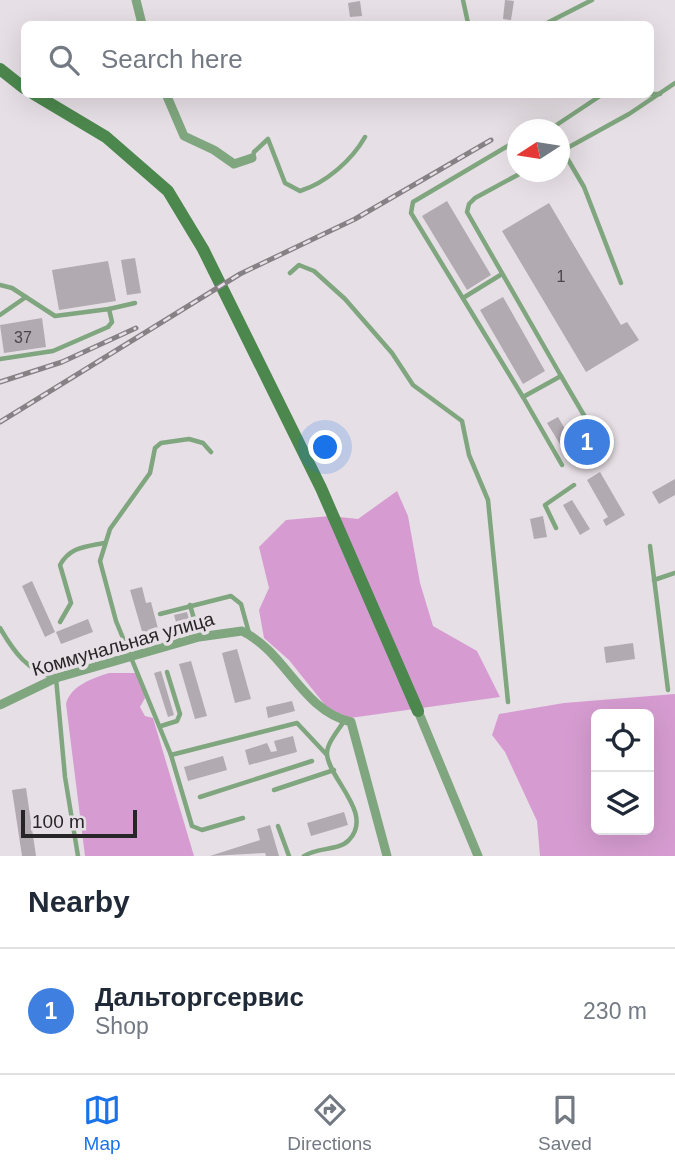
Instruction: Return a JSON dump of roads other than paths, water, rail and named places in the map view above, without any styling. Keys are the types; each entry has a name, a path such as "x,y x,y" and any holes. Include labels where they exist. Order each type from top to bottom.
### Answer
{"street":[{"path":"136,0 141,21"},
{"path":"0,69 21,86"},
{"path":"41,98 106,137 168,191 203,249 321,488 478,856"},
{"path":"168,98 184,136 234,163 252,158"},
{"name":"Коммунальная улица","path":"0,705 56,678 199,636 235,630 249,634"},
{"path":"249,634 313,702 348,721 387,856"}],"lane":[{"path":"463,0 468,21"},
{"path":"551,21 592,0"},
{"path":"654,97 675,83"},
{"path":"654,93 661,93"},
{"path":"564,119 597,98"},
{"path":"570,145 652,98"},
{"path":"252,158 254,152 268,139 285,183 300,191 310,188 347,161 365,137"},
{"path":"507,146 413,202 411,214 562,465"},
{"path":"570,164 584,187 621,283"},
{"path":"507,181 469,204 471,220 599,442"},
{"path":"290,273 299,265 314,271 345,299 391,353 413,385 461,421 469,456 488,500 508,702"},
{"path":"463,298 502,274"},
{"path":"0,285 26,297 55,316 135,303"},
{"path":"0,315 26,297"},
{"path":"0,359 52,351 108,327 112,322 109,309"},
{"path":"523,397 561,376"},
{"path":"211,452 202,443 189,439 161,443 155,448 150,473 104,543 100,561 102,578 116,621 161,726 192,826 202,830 243,818"},
{"path":"556,528 545,505 574,485"},
{"path":"60,622 71,603 60,565 69,552 104,543"},
{"path":"650,546 668,690"},
{"path":"654,580 675,573"},
{"path":"160,614 234,597 241,604 249,634"},
{"path":"190,605 199,636"},
{"path":"0,628 28,666 40,675 56,678 65,777 78,856"},
{"path":"161,726 177,721 180,714 167,672"},
{"path":"327,755 329,746 348,721"},
{"path":"171,755 297,723 327,755 351,802 355,832 342,845 318,849 304,856"},
{"path":"200,797 312,761"},
{"path":"274,790 334,770"},
{"path":"278,826 289,856"}],"railway":[{"path":"0,422 240,274 355,219 491,140"},
{"path":"0,382 62,362 136,328"}],"place":[{"name":"Дальторгсервис","path":"587,442"}]}
